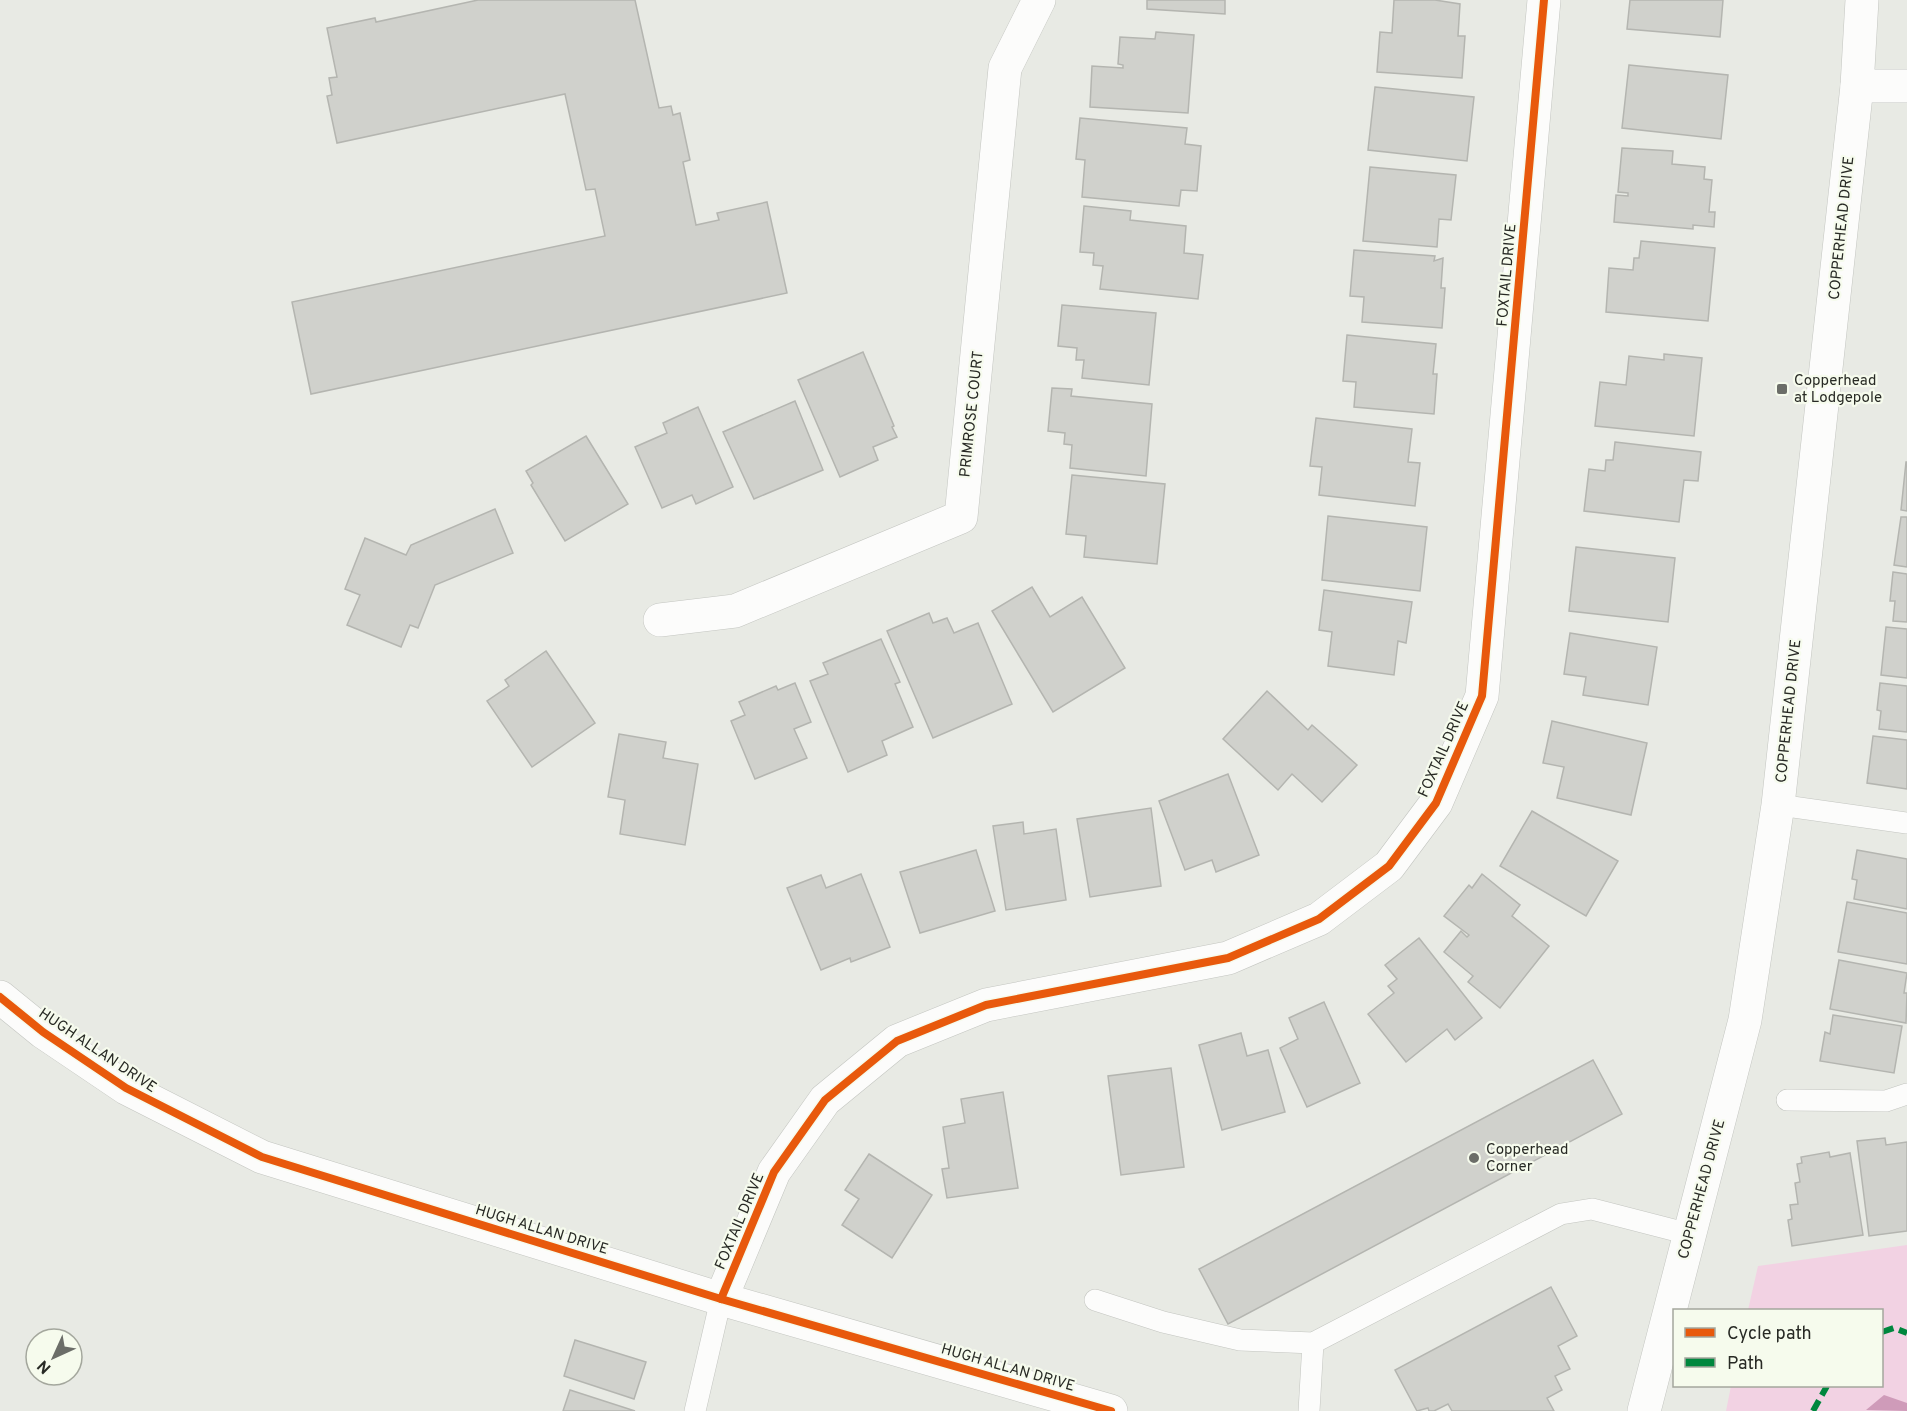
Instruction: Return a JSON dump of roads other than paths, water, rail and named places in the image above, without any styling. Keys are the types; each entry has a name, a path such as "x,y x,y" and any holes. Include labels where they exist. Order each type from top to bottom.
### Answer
{"street":[{"name":"PRIMROSE COURT","path":"660,620 735,611 961,517 1005,68 1039,0"},
{"name":"FOXTAIL DRIVE","path":"721,1299 774,1172 825,1100 897,1041 987,1005 1228,958 1319,919 1389,866 1436,803 1482,696 1544,0"},
{"name":"COPPERHEAD DRIVE","path":"1644,1411 1745,1020 1778,805 1857,86 1862,0"},
{"path":"1857,86 1907,86"},
{"name":"HUGH ALLAN DRIVE","path":"0,997 43,1032 126,1088 262,1157 721,1299 1111,1411"}],"lane":[{"path":"1778,805 1907,823"},
{"path":"1787,1100 1886,1101 1907,1094"},
{"path":"1095,1300 1163,1322 1240,1340 1313,1343 1561,1214 1592,1209 1689,1234"},
{"path":"695,1411 721,1299"},
{"path":"1309,1411 1313,1343"}],"place":[{"name":"Copperhead at Lodgepole","path":"1782,389"},
{"name":"Copperhead Corner","path":"1474,1158"}]}
